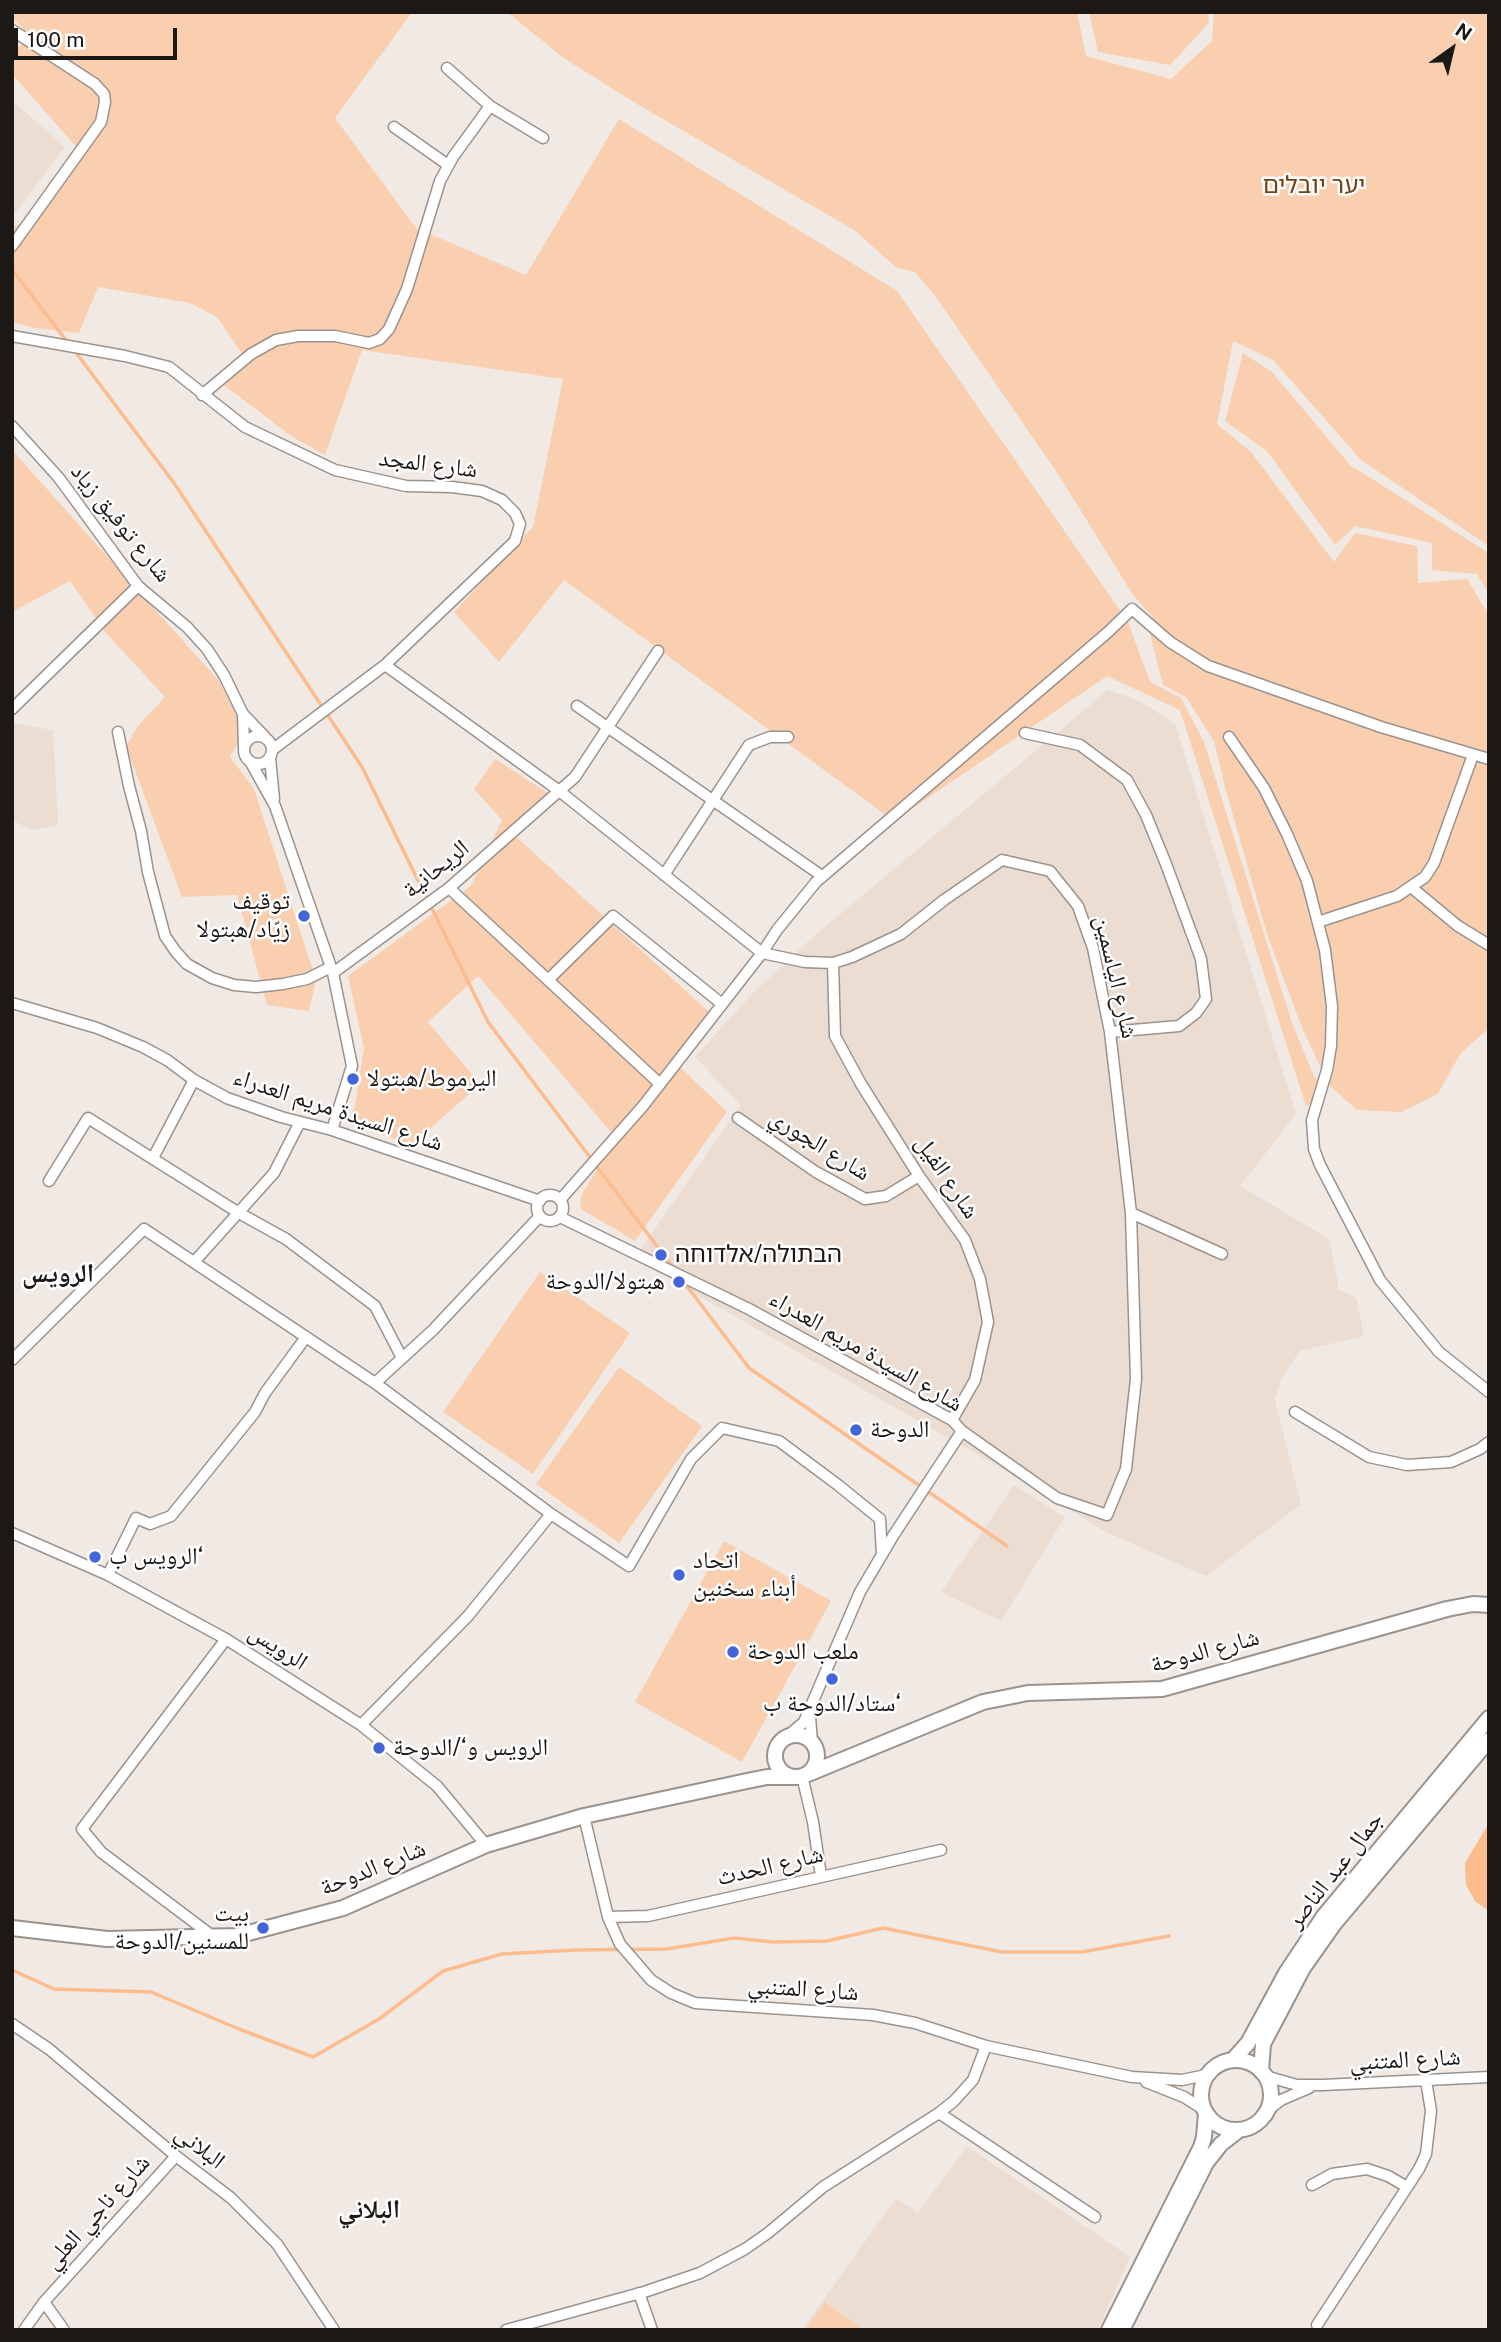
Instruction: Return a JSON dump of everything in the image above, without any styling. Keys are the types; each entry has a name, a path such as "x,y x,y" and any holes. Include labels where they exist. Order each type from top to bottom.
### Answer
{"street":[{"path":"12,30 95,84 104,94 105,102 101,122 12,246"},
{"path":"447,68 490,106 543,138"},
{"path":"202,395 251,354 276,340 298,336 335,336 369,343 380,340 389,329 407,289 432,202 448,165 490,106"},
{"path":"394,127 448,165"},
{"name":"شارع المجد","path":"12,336 125,356 169,367 245,427 335,470 406,486 452,486 482,491 502,500 515,513 520,524 515,541 385,665 271,754"},
{"name":"شارع توفيق زياد","path":"12,426 59,478 138,586 187,627 206,649 224,675 243,714"},
{"path":"12,709 138,586"},
{"path":"560,1200 660,1084 777,930 822,876 1107,633 1132,608 1170,642 1208,666 1381,727 1489,759"},
{"name":"الريحانية","path":"118,732 148,872 165,936 187,964 212,978 234,985 256,987 282,984 332,970 449,888 575,777 658,651"},
{"path":"385,665 558,790 762,953"},
{"path":"577,706 822,876"},
{"path":"243,714 269,741 275,806"},
{"path":"243,714 246,757 275,806 332,970 352,1066 332,1130"},
{"path":"1025,733 1080,745 1127,780 1146,814 1166,863 1200,959 1206,999 1196,1013 1179,1026 1110,1032"},
{"path":"244,747 253,737 265,737"},
{"path":"664,875 749,745 770,737 788,737"},
{"path":"1229,737 1264,788 1287,834 1307,881 1325,950 1332,1020 1331,1045 1327,1070 1312,1120 1314,1149 1349,1224 1380,1280 1439,1352 1489,1392"},
{"path":"250,761 263,763 271,754"},
{"path":"1318,922 1397,896 1425,877 1434,863 1473,755"},
{"name":"شارع الياسمين","path":"762,953 805,962 833,963 901,934 1002,860 1050,871 1078,906 1093,948 1110,1032 1130,1213 1136,1379 1126,1468 1107,1514 1057,1497 962,1431"},
{"path":"1411,887 1458,926 1489,945"},
{"path":"449,888 660,1084"},
{"path":"548,979 613,916 722,1004"},
{"name":"شارع الفيل","path":"833,963 835,1035 861,1084 919,1177 965,1240 980,1279 988,1322 975,1380 952,1420"},
{"name":"شارع السيدة مريم العدراء","path":"12,1003 97,1028 143,1047 227,1098 332,1130 540,1201"},
{"path":"153,1157 194,1080"},
{"path":"48,1181 88,1118 239,1213 286,1239 375,1306 402,1358"},
{"name":"شارع الجوري","path":"738,1118 816,1172 864,1199 886,1196 919,1177"},
{"path":"194,1262 274,1173 300,1122"},
{"path":"550,1195 560,1200 563,1209 560,1217 552,1221 540,1216 540,1201 550,1195"},
{"path":"1130,1213 1222,1254"},
{"path":"375,1383 433,1330 540,1216"},
{"name":"شارع السيدة مريم العدراء","path":"560,1217 749,1309 952,1420 962,1431"},
{"path":"12,1360 144,1229 375,1383 551,1514 629,1566 691,1460 722,1428 779,1441 838,1485 880,1520 882,1554"},
{"path":"108,1575 136,1518 150,1524 171,1516 256,1412 265,1393 306,1337"},
{"path":"1295,1412 1368,1457 1407,1465 1451,1462 1489,1442"},
{"path":"811,1708 809,1718 815,1748 815,1765 802,1776 788,1776 778,1766 776,1752 781,1743 804,1723 848,1616 882,1554 962,1431"},
{"path":"362,1725 468,1616 551,1514"},
{"name":"الرويس","path":"12,1533 108,1575 226,1639 362,1725 437,1786 486,1845"},
{"name":"شارع الدوحة","path":"12,1928 107,1939 237,1936 343,1908 486,1845 584,1816 766,1777 802,1776 943,1716 994,1699 1028,1693 1162,1689 1447,1609 1473,1604 1489,1605"},
{"path":"211,1935 101,1852 82,1829 226,1639"},
{"name":"جمال عبد الناصر","path":"1233,2060 1248,2043 1286,1973 1324,1916 1489,1718"},
{"path":"781,1743 795,1736 802,1736 815,1748 853,1756"},
{"name":"جمال عبد الناصر","path":"1263,2073 1262,2052 1267,2035 1311,1957 1334,1924 1489,1740"},
{"name":"شارع الدوحة","path":"742,1782 761,1768 781,1743"},
{"path":"802,1776 813,1822 821,1876"},
{"name":"شارع المتنبي","path":"584,1816 608,1917 620,1944 650,1980 671,1993 695,2003 873,2015 915,2023 986,2046 1132,2077"},
{"name":"شارع الحدث","path":"608,1917 648,1916 941,1850"},
{"name":"البلاني","path":"12,2024 49,2049 176,2156 231,2198 277,2244 334,2330"},
{"path":"506,2330 639,2294 699,2273 745,2249 823,2188 939,2113 967,2089 986,2046"},
{"path":"1109,2330 1204,2137 1204,2111 1200,2098 1206,2075 1215,2066 1233,2060 1250,2063 1263,2073 1297,2085 1323,2085"},
{"path":"1263,2073 1270,2088 1268,2110"},
{"path":"1132,2077 1182,2080 1206,2075"},
{"path":"1132,2077 1175,2093 1204,2111 1220,2127 1239,2130"},
{"name":"شارع المتنبي","path":"1323,2085 1489,2077"},
{"path":"1317,2325 1426,2154 1431,2111 1426,2080"},
{"path":"1122,2330 1206,2163 1220,2144 1239,2130 1252,2126 1268,2110 1292,2094 1323,2085"},
{"path":"939,2113 1095,2217"},
{"name":"شارع ناجي العلي","path":"24,2330 44,2302 176,2156"},
{"path":"1312,2185 1332,2174 1367,2169 1388,2176 1407,2187"},
{"path":"639,2294 652,2330"},
{"path":"44,2302 64,2330"}],"shaded area":[{"path":"15,103 65,147 12,217 12,106"},
{"path":"1108,690 1140,701 1175,724 1296,1114 1240,1186 1329,1239 1337,1289 1356,1297 1364,1336 1300,1351 1281,1379 1275,1400 1301,1504 1206,1576 1106,1532 994,1464 634,1259 741,1105 695,1057 752,994 814,936"},
{"path":"12,723 53,730 58,825 31,830 12,820"},
{"path":"1014,1485 1065,1517 1001,1621 941,1592"},
{"path":"1489,1823 1489,1911 1475,1901 1466,1885 1465,1863"},
{"path":"967,2146 1130,2257 1098,2330 802,2330 896,2198 918,2213"}],"green space":[{"path":"12,12 412,12 335,118 416,228 526,275 619,119 897,291 1128,622 1150,682 1181,698 1204,742 1292,1023 1313,1074 1327,1096 1306,1106 1180,710 1107,676 894,821 564,580 499,662 454,612 533,527 563,379 362,350 325,455 291,436 224,385 247,361 217,317 190,303 98,287 79,333 35,328 12,322 12,230 28,216 80,151 12,74 12,53 30,36 12,17"},
{"name":"יער יובלים","path":"507,12 1077,12 1086,56 1171,79 1212,41 1214,12 1489,12 1489,546 1361,460 1273,360 1233,341 1217,424 1251,452 1334,562 1355,533 1417,546 1418,583 1467,579 1489,615 1489,1028 1460,1054 1438,1094 1401,1112 1357,1110 1329,1085 1303,1030 1267,934 1214,741 1186,697 1163,685 1148,626 1153,617 1133,595 1060,477 936,297 915,272 897,268 854,230 565,59"},
{"path":"1089,12 1208,12 1209,23 1170,65 1098,52"},
{"path":"1243,353 1272,372 1350,465 1489,553 1489,594 1477,574 1432,570 1432,543 1355,526 1335,545 1267,451 1225,421"},
{"path":"12,450 219,681 238,718 239,741 230,757 254,789 316,980 309,1011 267,1005 237,895 182,897 126,746 138,726 165,697 106,633 70,581 12,612"},
{"path":"495,759 551,795 514,835 718,1020 678,1065 727,1112 635,1241 581,1209 583,1192 617,1139 478,976 428,1022 480,1084 412,1145 348,1123 355,1105 364,1048 348,976 471,886 502,820 474,789"},
{"path":"540,1272 630,1333 533,1474 443,1412"},
{"path":"619,1367 702,1426 619,1543 536,1484"},
{"name":"ملعب الدوحة","path":"724,1541 831,1601 742,1762 635,1702"},
{"path":"825,2302 864,2330 806,2330"}],"waterway":[{"path":"13,271 69,344"},
{"path":"74,350 174,483 362,767 488,1022 675,1270"},
{"path":"683,1281 749,1368 1007,1546"},
{"path":"12,1970 54,1989 151,1992 313,2057 379,2019 443,1971 502,1954 667,1949 734,1938 773,1942 827,1941 883,1928 1002,1952 1082,1952 1169,1936"}],"place":[{"name":"توقيف زيّاد/هبتولا","path":"304,916"},
{"name":"اليرموط/هبتولا","path":"353,1079"},
{"name":"הבתולה/אלדוחה","path":"661,1255"},
{"name":"هبتولا/الدوحة","path":"679,1282"},
{"name":"الدوحة","path":"856,1430"},
{"name":"الرويس ب‘","path":"95,1557"},
{"name":"اتحاد أبناء سخنين","path":"679,1575"},
{"name":"ملعب الدوحة","path":"733,1652"},
{"name":"ستاد/الدوحة ب‘","path":"832,1679"},
{"name":"الرويس و‘/الدوحة","path":"379,1748"},
{"name":"بيت للمسنين/الدوحة","path":"263,1928"}],"district":[{"name":"الرويس","path":"58,1274"},
{"name":"البلاني","path":"369,2210"}]}
